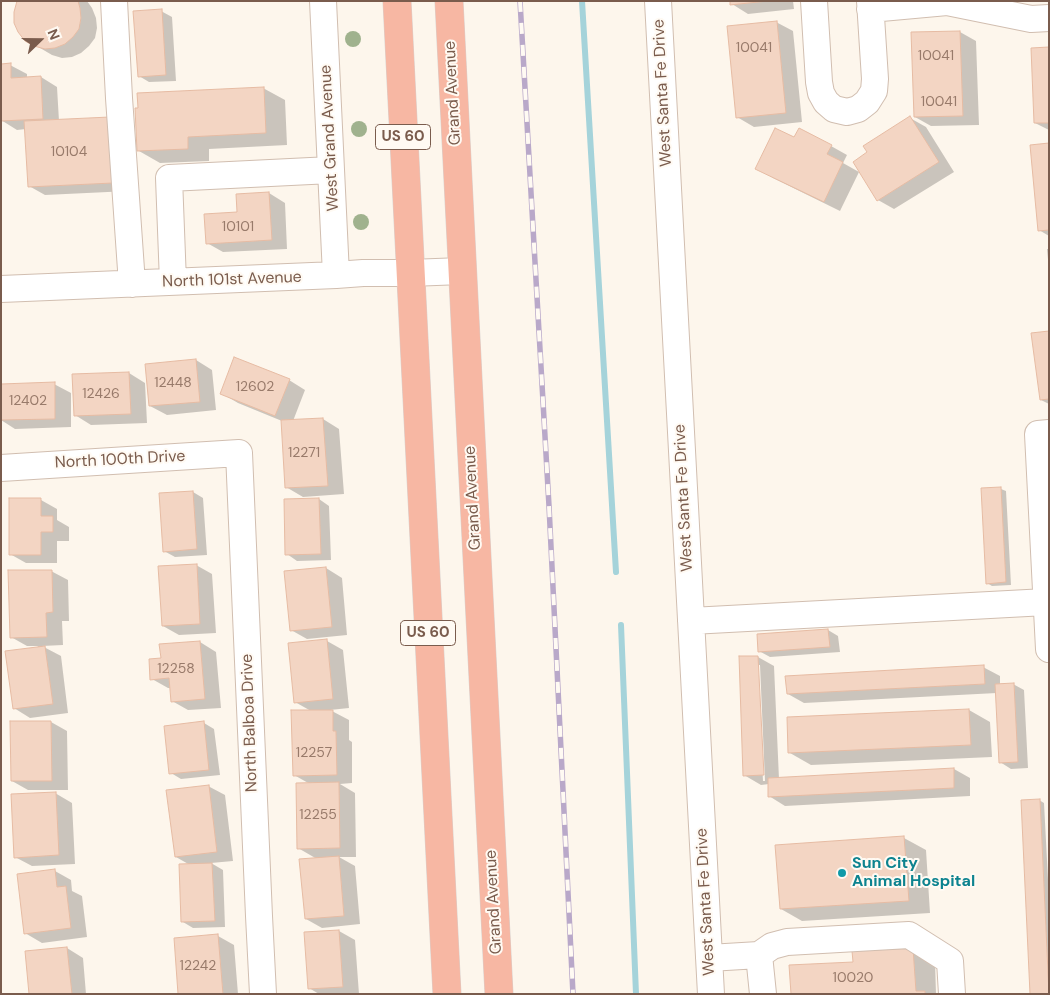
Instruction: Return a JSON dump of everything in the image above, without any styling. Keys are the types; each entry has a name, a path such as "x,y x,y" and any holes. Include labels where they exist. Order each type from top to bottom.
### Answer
{"highway":[{"name":"US 60","path":"397,1 447,994"},
{"name":"Grand Avenue","path":"449,1 499,994"}],"street":[{"path":"114,1 132,284"},
{"name":"West Grand Avenue","path":"323,1 336,275"},
{"name":"West Santa Fe Drive","path":"658,1 711,994"},
{"path":"814,1 821,93 826,102 834,109 847,112 858,109 867,102 874,92 875,79 870,5 947,2 1031,19 1049,18"},
{"path":"173,282 168,178 331,170"},
{"name":"North 101st Avenue","path":"1,289 462,270"},
{"path":"1049,433 1038,434 1049,649"},
{"name":"North 100th Drive","path":"1,468 239,453"},
{"name":"North Balboa Drive","path":"239,453 263,994"},
{"path":"691,621 1046,602"},
{"path":"709,958 760,955 772,946 787,942 909,935 950,961 952,994"},
{"path":"760,955 763,994"}],"building":[{"path":"17,1 78,1 81,18 79,29 65,44 55,48 45,49 25,41 14,23"},
{"path":"730,1 768,1 730,5"},
{"path":"162,9 166,75 138,77 133,11"},
{"path":"777,21 786,113 736,118 727,26"},
{"path":"960,31 963,116 914,117 911,32"},
{"path":"1049,47 1049,123 1034,123 1031,48"},
{"path":"11,63 11,78 41,76 43,119 1,121 1,64"},
{"path":"264,87 266,133 188,137 188,149 137,151 135,108 138,108 137,93"},
{"path":"910,116 939,162 877,201 853,162 867,152 863,146"},
{"path":"110,117 113,183 28,187 24,121"},
{"path":"775,128 794,137 799,128 832,145 827,154 843,162 824,202 755,169"},
{"path":"1049,143 1049,230 1038,231 1030,145"},
{"path":"269,192 272,240 206,244 204,214 237,212 236,194"},
{"path":"1049,331 1049,399 1040,400 1031,333"},
{"path":"234,357 290,379 275,416 220,394"},
{"path":"196,359 200,402 149,406 145,364"},
{"path":"129,372 131,414 74,416 72,374"},
{"path":"55,382 55,419 1,420 1,384"},
{"path":"323,418 328,486 285,488 281,420"},
{"path":"1001,487 1006,582 986,584 981,488"},
{"path":"193,491 197,549 163,552 159,493"},
{"path":"9,498 41,498 41,516 53,516 53,532 41,532 41,555 9,555"},
{"path":"319,498 321,554 285,555 284,499"},
{"path":"197,564 200,624 162,626 158,566"},
{"path":"326,567 332,627 290,631 284,571"},
{"path":"8,570 52,570 53,612 46,613 47,637 10,638"},
{"path":"828,629 830,647 758,652 757,634"},
{"path":"327,639 333,699 294,703 288,643"},
{"path":"200,641 205,699 171,702 169,678 150,680 149,659 161,658 159,644"},
{"path":"45,646 53,704 13,709 5,651"},
{"path":"739,656 758,656 764,775 743,776"},
{"path":"984,665 985,684 787,694 785,676"},
{"path":"1014,683 1018,762 999,763 995,684"},
{"path":"969,709 971,745 788,753 787,717"},
{"path":"291,710 333,710 333,731 336,731 337,775 293,776"},
{"path":"10,721 51,721 52,781 11,781"},
{"path":"204,721 209,770 169,774 164,726"},
{"path":"954,768 954,788 768,797 768,778"},
{"path":"339,782 340,848 297,849 296,783"},
{"path":"209,785 217,852 175,857 166,790"},
{"path":"56,792 59,855 14,858 11,794"},
{"path":"1040,799 1049,994 1030,994 1021,800"},
{"name":"Sun City Animal Hospital","path":"904,836 909,901 780,909 775,845"},
{"path":"339,856 344,916 305,919 299,859"},
{"path":"212,863 215,921 181,922 179,864"},
{"path":"55,869 57,887 66,886 71,928 24,934 17,874"},
{"path":"339,930 343,987 308,989 304,932"},
{"path":"218,934 223,994 178,994 174,938"},
{"path":"67,947 72,994 29,994 25,951"},
{"path":"913,948 916,991 925,991 925,994 791,994 789,965 853,962 852,951"}],"waterway":[{"path":"582,1 616,572"},
{"path":"621,625 636,994"}],"railway":[{"path":"520,1 549,506 573,994"}],"place":[{"name":"Sun City Animal Hospital","path":"842,873"}]}
